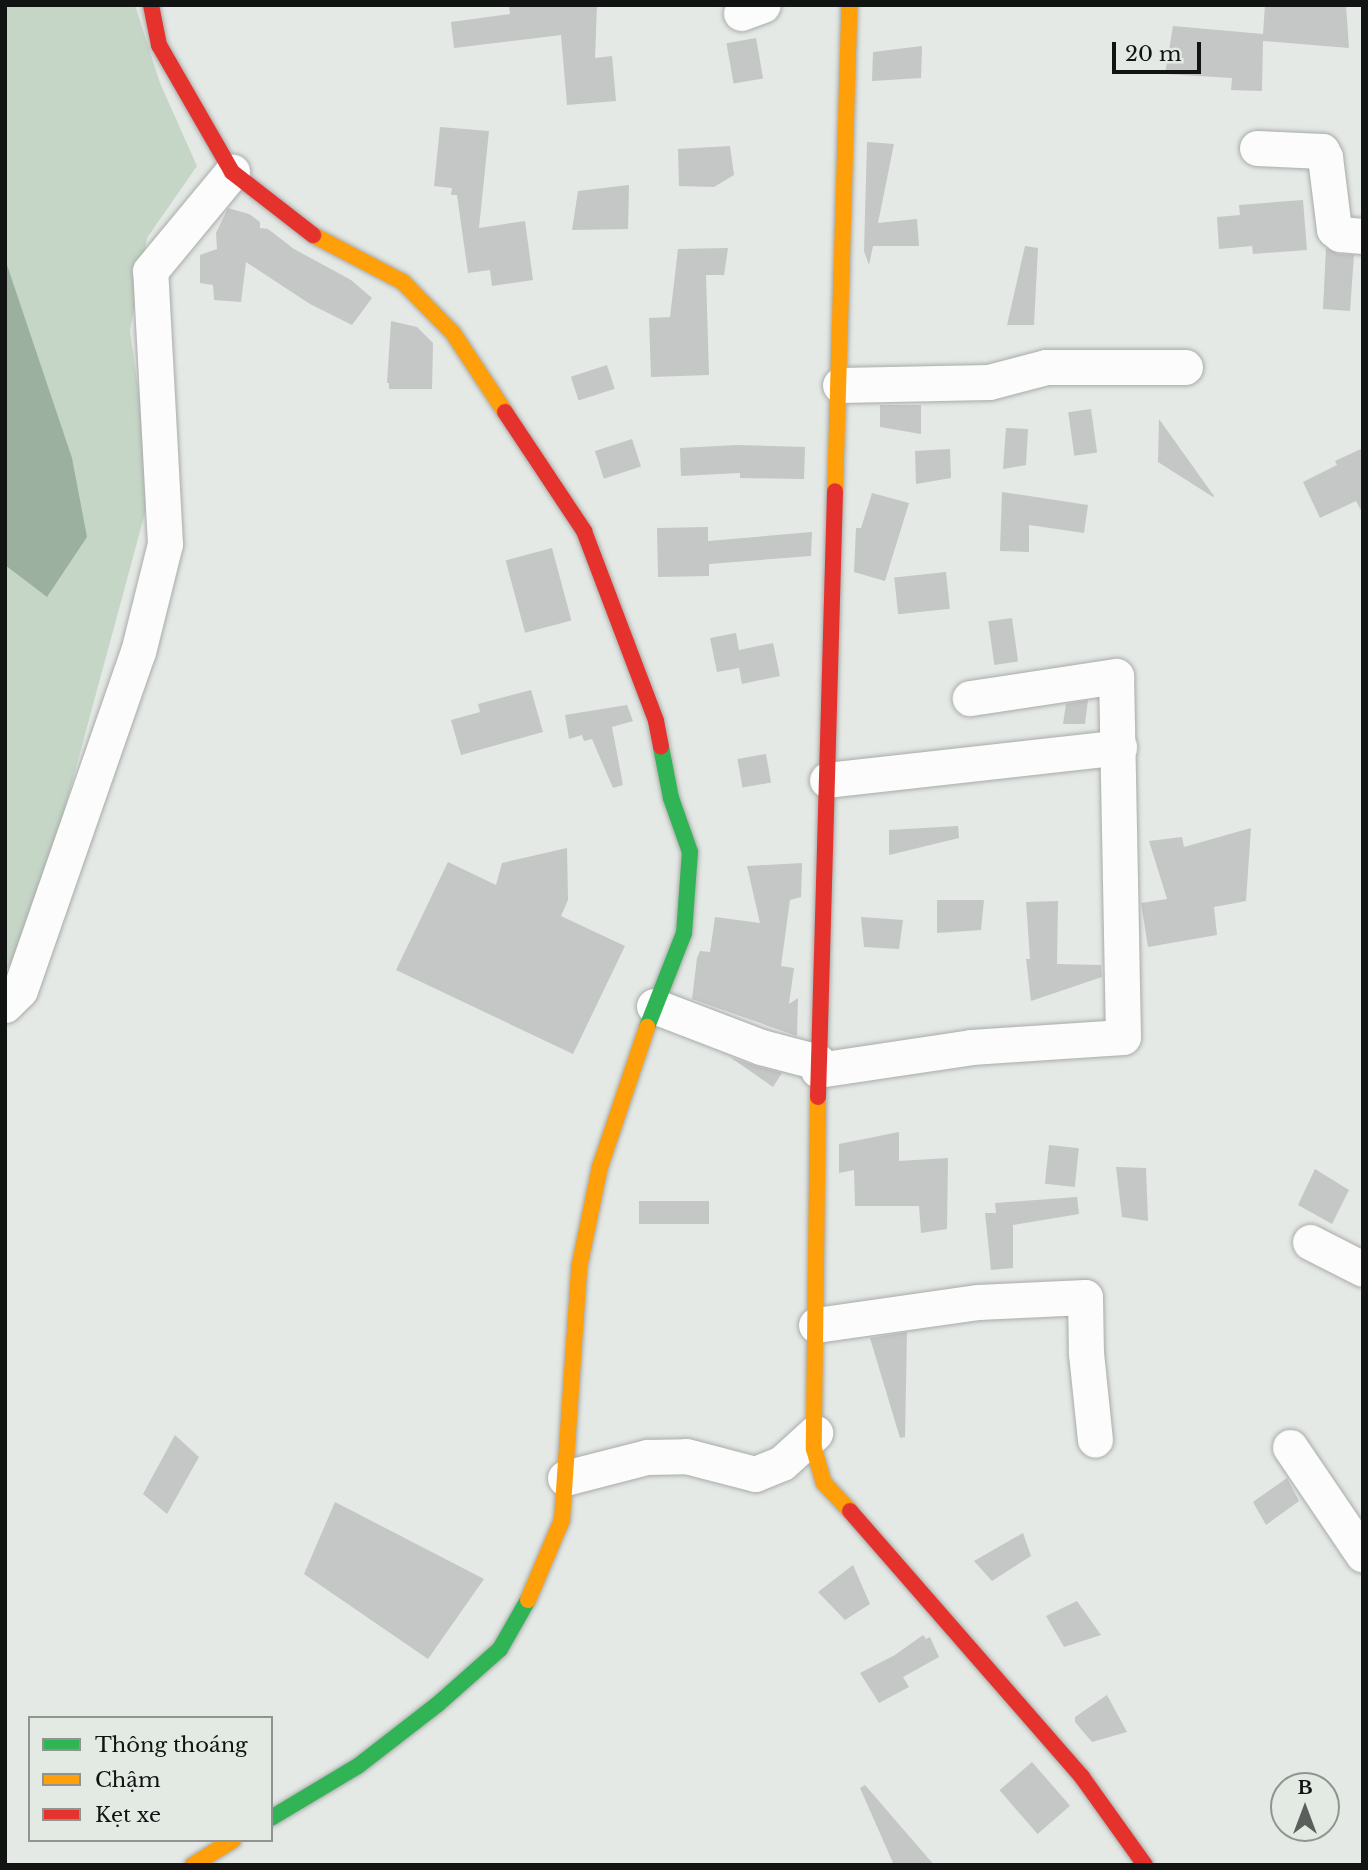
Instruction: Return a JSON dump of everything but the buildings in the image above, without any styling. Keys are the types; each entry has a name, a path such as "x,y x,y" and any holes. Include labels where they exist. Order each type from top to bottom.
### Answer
{"street":[{"path":"151,5 159,45 232,172 304,230 403,282 453,333 584,531 656,721 671,798 691,852 684,933 653,1006 600,1167 579,1268 562,1520 536,1587 500,1649 438,1704 358,1766 273,1817"},
{"path":"849,5 840,385 818,1066 814,1449 824,1483 926,1595 1082,1777 1145,1865"},
{"path":"1257,148 1322,152 1325,157 1334,229 1340,234 1363,236"},
{"path":"5,1005 20,990 138,652 165,544 150,271 232,172"},
{"path":"840,385 989,382 1046,367 1185,367"},
{"path":"653,1006 818,1066 971,1047 1123,1037 1116,676 970,698"},
{"path":"827,780 1119,747"},
{"path":"1310,1242 1363,1269"},
{"path":"816,1325 978,1302 1085,1297 1086,1353 1095,1440"},
{"path":"765,1472 782,1463 815,1433"},
{"path":"1290,1447 1360,1543"},
{"path":"565,1478 618,1463 660,1456 686,1456 735,1471 765,1472 824,1483"},
{"path":"193,1865 230,1842"}],"shaded area":[{"path":"5,5 135,5 160,83 197,166 147,238 130,331 152,487 28,945 5,971"},
{"path":"5,259 72,458 87,537 47,597 5,565"}],"traffic: fast":[{"path":"647,1027 684,933 690,852 671,798 661,747"},
{"path":"273,1817 358,1766 438,1704 500,1649 528,1600"}],"traffic: slow":[{"path":"835,491 849,5"},
{"path":"313,235 403,282 453,333 505,412"},
{"path":"528,1600 562,1520 579,1268 600,1167 647,1027"},
{"path":"818,1097 814,1449 824,1483 850,1511"},
{"path":"193,1865 230,1842"}],"traffic: jam":[{"path":"151,5 159,45 232,172 313,235"},
{"path":"505,412 584,531 656,721 661,747"},
{"path":"818,1097 835,491"},
{"path":"850,1511 1082,1777 1145,1865"}]}
